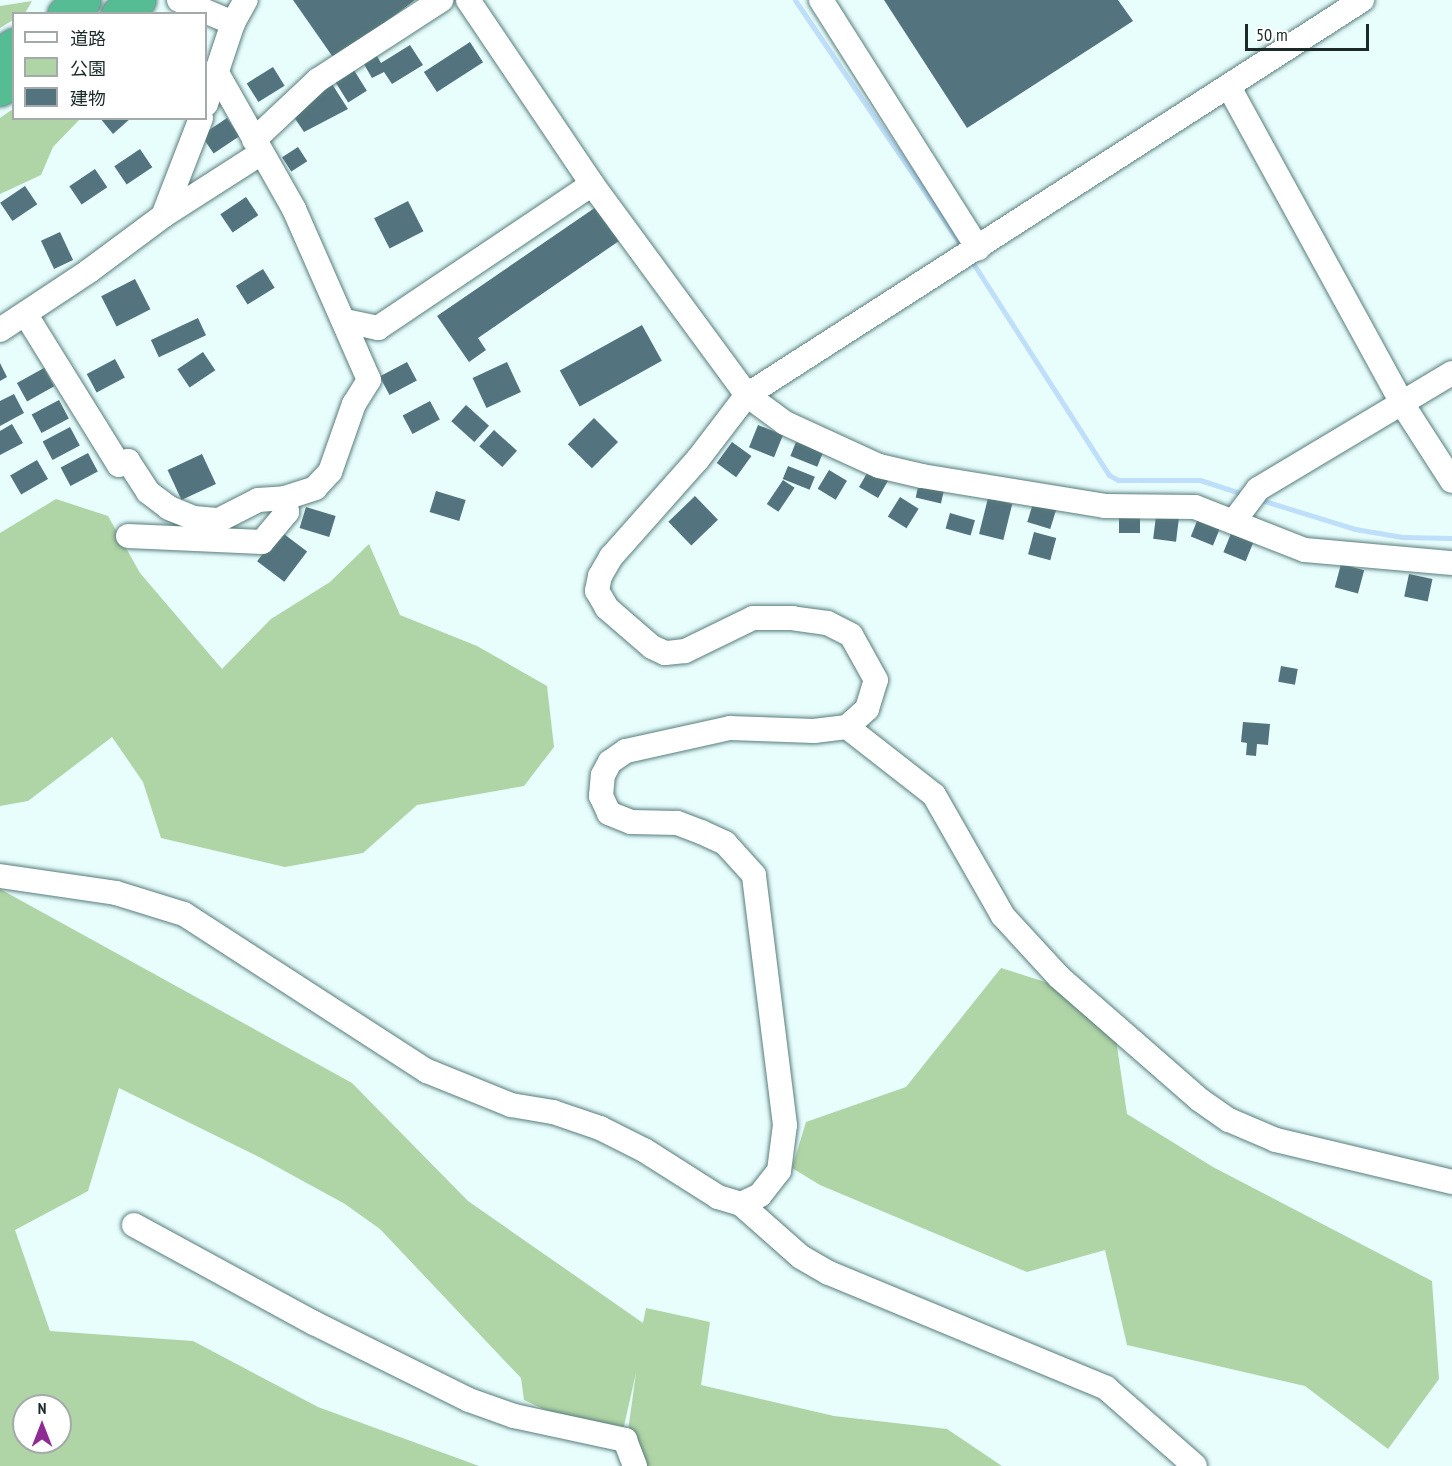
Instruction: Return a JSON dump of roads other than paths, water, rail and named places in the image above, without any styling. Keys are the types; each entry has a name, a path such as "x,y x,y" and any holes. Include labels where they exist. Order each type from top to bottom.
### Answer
{"highway":[{"path":"67,12 84,0"},
{"path":"121,12 139,0"}],"street":[{"path":"179,0 232,22"},
{"path":"207,101 232,22 246,0"},
{"path":"0,330 26,315 257,146 318,80 441,0"},
{"path":"468,0 592,184 747,395 785,423 879,466 1049,500 1105,506 1244,508 1305,550 1452,563"},
{"path":"822,0 971,253"},
{"path":"741,1204 760,1195 779,1171 785,1125 754,875 725,843 701,832 677,823 631,822 609,813 601,796 603,775 610,762 626,751 730,728 814,731 847,727 867,709 876,680 851,635 827,623 753,618 685,651 665,653 652,647 607,608 597,591 600,576 611,557 691,467 747,395 1362,0"},
{"path":"26,315 119,465 128,461 148,492 169,508 194,518 219,520 258,500 285,498 315,488 330,472 354,404 369,380 294,209 216,71"},
{"path":"1229,87 1403,405 1452,482"},
{"path":"163,216 200,120"},
{"path":"345,321 378,328 592,184"},
{"path":"1244,508 1452,373"},
{"path":"128,536 262,542 287,512 285,498"},
{"path":"847,727 934,795 1003,916 1059,977 1200,1100 1229,1120 1276,1140 1452,1182"},
{"path":"0,876 116,893 184,914 427,1071 511,1105 553,1112 600,1128 644,1150 718,1197 741,1204 801,1257 829,1273 1106,1388 1194,1466"},
{"path":"134,1225 314,1323 469,1400 514,1416 625,1440 635,1466"}],"waterway":[{"path":"795,0 964,250"},
{"path":"971,260 1109,475 1118,480 1200,480 1246,495"},
{"path":"1258,499 1355,529 1402,537 1452,538"}]}
